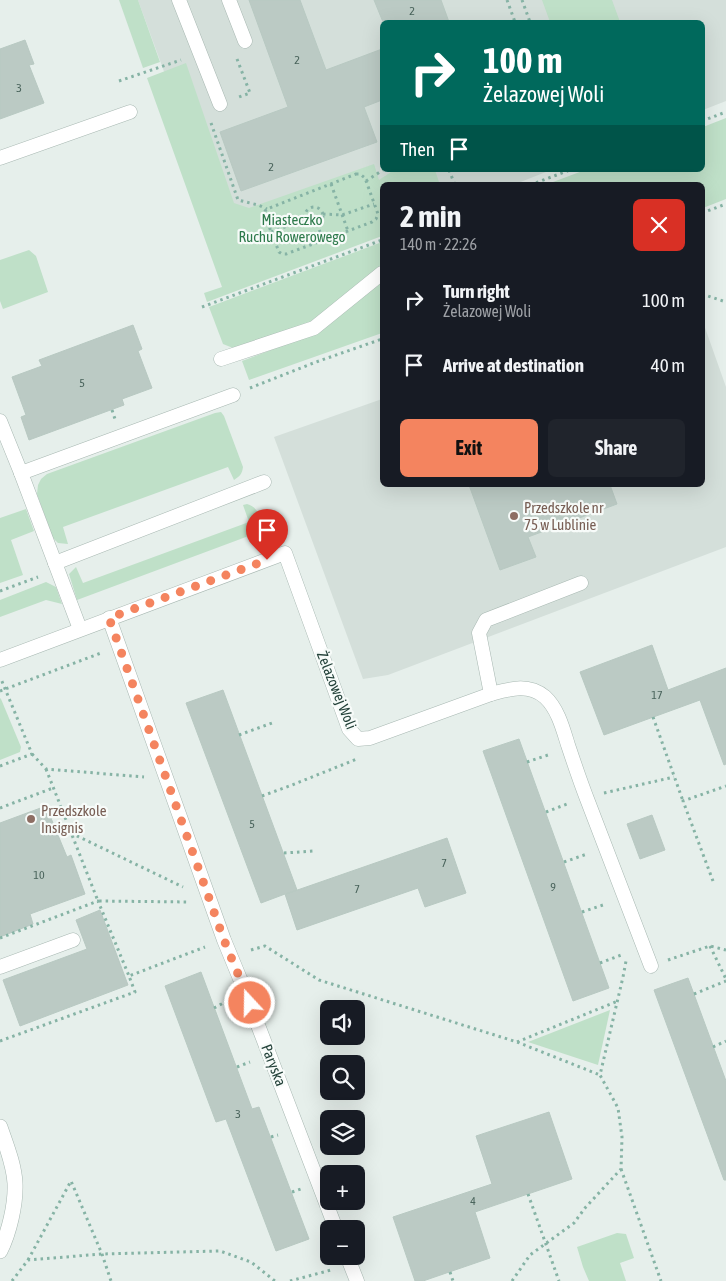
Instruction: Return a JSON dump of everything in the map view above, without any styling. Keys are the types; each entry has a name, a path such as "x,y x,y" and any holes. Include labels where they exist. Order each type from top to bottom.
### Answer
{"street":[{"path":"0,1127 13,1170 15,1193 6,1239 0,1251"}],"lane":[{"path":"179,0 220,104"},
{"path":"229,0 246,41"},
{"path":"0,158 130,112"},
{"path":"221,359 314,328 380,275"},
{"path":"21,473 233,395"},
{"path":"0,421 80,629"},
{"path":"56,566 264,482"},
{"name":"Żelazowej Woli","path":"0,660 285,553 349,729 358,739 370,738 491,694 522,687 535,691 554,708 651,966"},
{"path":"491,694 479,633 486,620 581,583"},
{"name":"Paryska","path":"109,618 224,940 244,986 333,1220"},
{"path":"0,967 73,940"},
{"path":"351,1265 357,1281"}],"path":[{"path":"507,0 514,20"},
{"path":"522,0 529,20"},
{"path":"119,81 188,57"},
{"path":"705,120 726,112"},
{"path":"366,181 380,172"},
{"path":"538,182 565,172"},
{"path":"356,174 363,176 366,181 378,214 376,219 286,254 282,254 278,250 265,216 267,208 356,174"},
{"path":"331,184 348,231"},
{"path":"323,214 342,215 374,204"},
{"path":"705,212 726,204"},
{"path":"313,207 319,208 323,214 321,222 317,224 308,223 306,219 306,212 313,207"},
{"path":"271,232 306,219"},
{"path":"317,224 323,240"},
{"path":"202,307 380,241"},
{"path":"705,295 726,302"},
{"path":"233,395 316,362 380,340"},
{"path":"0,591 56,566"},
{"path":"0,676 32,754 46,769 98,901 192,902"},
{"path":"653,717 713,881"},
{"path":"239,735 272,723"},
{"path":"527,762 556,752"},
{"path":"0,766 32,754"},
{"path":"262,796 359,758"},
{"path":"46,769 152,778"},
{"path":"546,812 586,797 674,776"},
{"path":"683,801 726,786"},
{"path":"0,808 53,788"},
{"path":"71,833 188,889"},
{"path":"284,853 314,851"},
{"path":"564,862 590,852"},
{"path":"582,912 609,903"},
{"path":"0,1042 135,992 129,976 209,946"},
{"path":"251,950 265,946 319,980 517,1042 600,1075 618,1108 622,1137 621,1169 661,1281"},
{"path":"694,994 726,980 710,946"},
{"path":"623,977 710,946 726,950"},
{"path":"600,962 627,952 618,1001 600,1075"},
{"path":"214,1008 230,1000"},
{"path":"517,1042 618,1001"},
{"path":"713,1047 726,1041"},
{"path":"237,1067 253,1060"},
{"path":"512,1281 530,1256 574,1223 585,1208 621,1169"},
{"path":"12,1281 28,1260 71,1182 102,1254 111,1281"},
{"path":"292,1192 302,1189"},
{"path":"528,1194 558,1281"},
{"path":"28,1260 102,1254 220,1251 251,1262 275,1281"},
{"path":"450,1272 453,1281"}],"shaded area":[{"path":"138,0 726,0 726,101 705,109 705,20 380,20 380,172 546,172 521,182 380,182 380,186 242,286"},
{"name":"Przedszkole nr 75 w Lublinie","path":"705,328 726,387 726,547 388,675 363,679 274,437 380,400 380,487 705,487"}],"green space":[{"path":"119,0 138,0 160,62 143,68"},
{"path":"542,0 612,0 619,20 549,20"},
{"name":"Miasteczko Ruchu Rowerowego","path":"186,63 234,203 249,208 374,164 379,180 391,172 436,172 439,182 380,182 380,237 207,302 204,293 222,287 147,78"},
{"path":"726,118 726,199 705,207 705,182 553,182 580,172 705,172 705,126"},
{"path":"380,243 380,266 310,322 233,348 223,344 209,307"},
{"path":"29,250 36,256 48,292 3,309 0,301 0,260"},
{"path":"380,284 380,334 249,380 242,361 321,331"},
{"path":"221,412 243,467 236,479 234,480 228,467 63,527 68,544 58,543 53,538 37,494 41,479 47,474"},
{"path":"247,504 257,511 265,530 77,600 69,574 76,567 83,583 249,522 243,505"},
{"path":"26,509 34,531 11,540 23,575 0,583 0,518"},
{"path":"46,582 56,587 62,604 46,600 0,617 0,600"},
{"path":"0,698 21,747 20,752 0,760"},
{"path":"610,1010 598,1065 528,1042"},
{"path":"617,1233 626,1234 634,1258 620,1263 626,1281 589,1281 577,1247"}],"building":[{"path":"249,0 300,0 326,70 380,50 380,101 364,107 377,142 241,191 220,132 288,107"},
{"path":"374,0 441,0 448,20 382,20"},
{"path":"25,40 34,64 29,65 44,103 0,119 0,49"},
{"path":"133,325 142,349 138,351 152,388 122,399 124,405 29,440 21,417 26,415 12,377 42,366 39,360"},
{"path":"470,487 611,487 617,504 528,537 536,557 500,570"},
{"path":"652,645 668,690 726,668 726,764 724,765 700,700 604,735 580,672"},
{"path":"223,690 297,890 286,894 447,838 466,893 425,907 418,888 297,930 285,894 261,903 186,703"},
{"path":"519,739 609,988 573,1001 483,751"},
{"path":"46,806 67,857 71,855 85,894 30,914 33,924 0,937 0,823"},
{"path":"652,815 665,850 640,859 627,824"},
{"path":"100,910 128,985 20,1026 3,980 87,949 76,920"},
{"path":"201,972 252,1109 259,1107 309,1239 276,1251 226,1119 216,1122 165,986"},
{"path":"688,978 726,1081 726,1180 724,1180 654,990"},
{"path":"549,1112 572,1179 475,1212 490,1258 423,1281 415,1281 393,1217 492,1184 476,1136"}],"place":[{"name":"Przedszkole nr 75 w Lublinie","path":"514,516"},
{"name":"Przedszkole Insignis","path":"31,819"}],"route":[{"path":"250,1003 224,940 109,618 267,560"}]}
